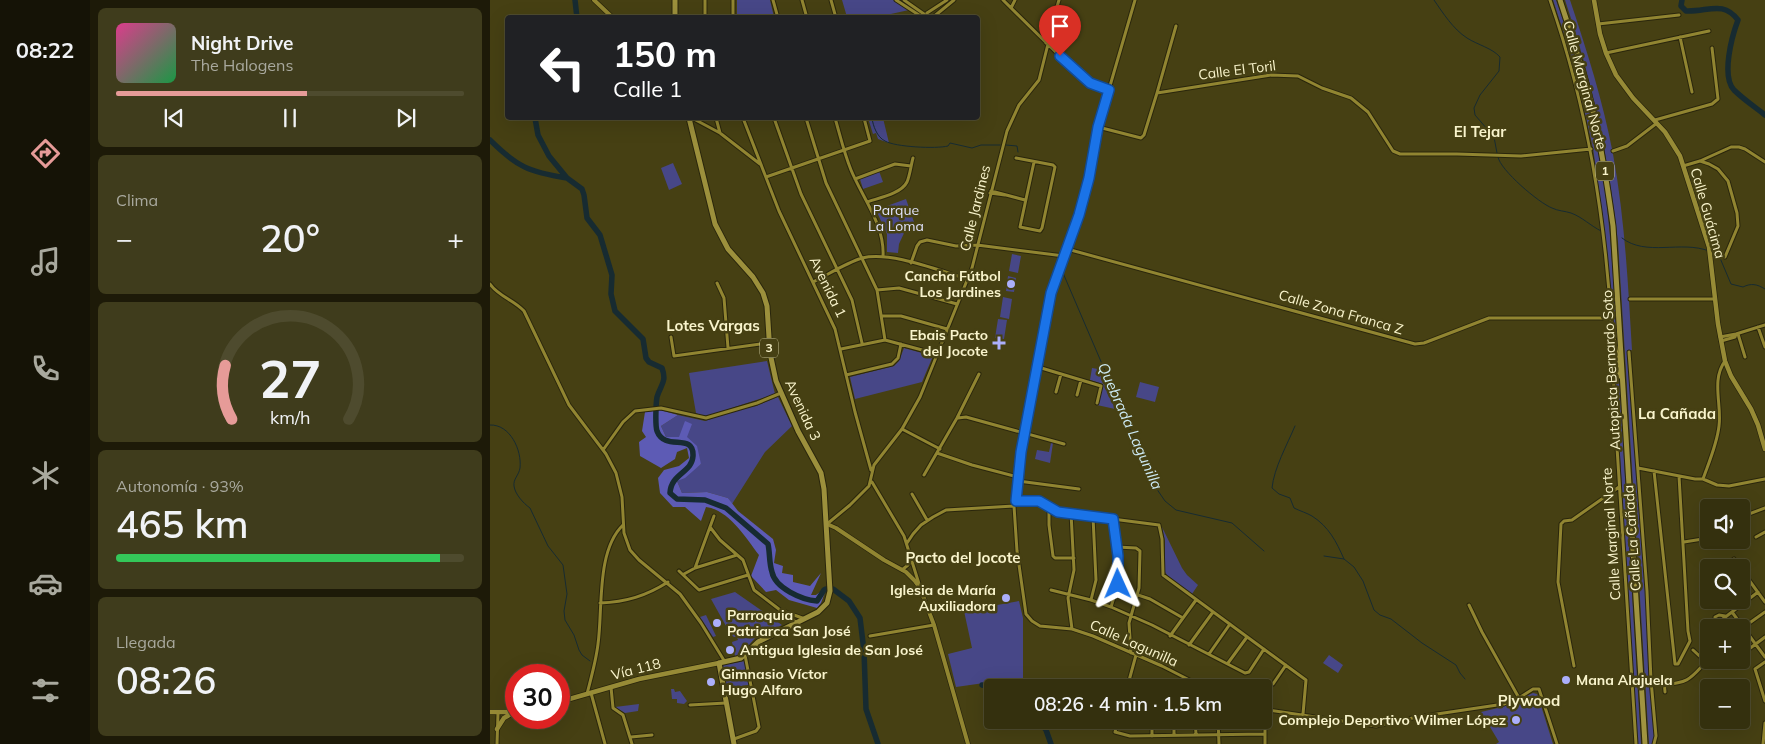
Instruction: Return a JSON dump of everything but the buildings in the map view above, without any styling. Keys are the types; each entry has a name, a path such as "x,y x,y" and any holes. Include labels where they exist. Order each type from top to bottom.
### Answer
{"highway":[{"name":"Autopista Bernardo Soto","path":"1560,0 1589,95 1603,159 1613,226 1645,744"},
{"path":"1612,332 1624,394"}],"main road":[{"path":"675,0 675,15"},
{"name":"Calle Guácima","path":"1594,0 1606,52 1620,82 1655,120 1672,142 1683,166 1711,257 1720,339 1725,361 1731,376 1751,409 1763,435 1765,449"},
{"name":"Avenida 3","path":"691,120 714,224 728,248 753,277 765,298 771,362 781,393 823,478 827,524 830,589 828,600 822,609 758,642 745,655 722,663"},
{"path":"722,663 734,741"},
{"name":"Vía 118","path":"570,699 665,673 722,663"},
{"path":"490,712 505,713"},
{"path":"497,729 505,717"}],"street":[{"path":"594,0 610,15"},
{"path":"705,0 705,15"},
{"path":"733,15 734,0"},
{"path":"773,0 777,15"},
{"path":"802,0 806,15"},
{"path":"831,0 835,15"},
{"path":"900,1 924,15 947,0"},
{"path":"936,15 954,0"},
{"path":"1003,0 1090,83 1109,90"},
{"path":"1011,8 1015,0"},
{"name":"Calle Jardines","path":"871,481 873,468 902,429 920,397 968,279 1007,131 1019,105 1039,80 1059,0"},
{"name":"Calle Lagunilla","path":"1136,0 1098,127 1085,195 1051,293 1014,506 1017,551 1026,614 1032,621 1040,626 1072,629 1136,655 1186,679"},
{"name":"Calle Marginal Norte","path":"1550,0 1569,58 1591,149 1602,217 1612,332 1619,487 1636,744"},
{"path":"1598,24 1679,15"},
{"path":"1098,127 1141,138 1144,135 1176,26"},
{"path":"1606,52 1709,30"},
{"path":"1680,37 1692,92"},
{"path":"1613,151 1627,146 1638,139 1655,120 1712,104 1718,98 1712,48"},
{"name":"Calle El Toril","path":"1157,93 1271,75 1298,76 1322,88 1350,98 1368,112 1393,151 1400,154 1521,156 1591,149"},
{"path":"696,120 720,133 760,164"},
{"path":"709,126 715,125 716,120"},
{"path":"716,120 720,133"},
{"name":"Avenida 1","path":"744,120 783,220 832,320 841,348 855,412 872,474"},
{"path":"775,120 803,199 852,300 862,343"},
{"path":"807,120 826,183 878,290 885,340"},
{"path":"836,120 855,179 883,237 883,257"},
{"path":"766,177 870,141 865,120"},
{"path":"1683,166 1700,161 1724,149 1739,146 1765,162"},
{"path":"746,153 752,152 754,148"},
{"path":"867,202 904,186 913,158"},
{"path":"1016,158 1054,166 1040,231 1022,228 1020,225 1034,162"},
{"path":"1700,161 1718,170 1728,181 1739,223 1725,257 1709,248"},
{"path":"855,179 895,164 911,166"},
{"path":"991,192 1026,200"},
{"path":"911,263 916,248 920,242 926,240 956,246 977,245 1064,256"},
{"name":"Calle Zona Franca Z","path":"1067,249 1415,344 1424,343 1489,318 1611,318"},
{"path":"813,282 864,258 883,257 968,279"},
{"path":"717,283 724,298 728,348"},
{"path":"490,284 496,291 520,306 524,311 569,405 611,463 622,497 623,524 626,538 634,555 668,582 685,600 722,663"},
{"path":"878,290 899,288 957,304"},
{"path":"1630,299 1716,299"},
{"path":"882,316 901,316 947,329"},
{"path":"1720,339 1765,325"},
{"path":"1758,327 1765,347"},
{"path":"1737,334 1745,357"},
{"path":"671,337 674,356 768,343"},
{"path":"841,348 885,340 938,354"},
{"path":"846,375 892,364 898,358 901,344"},
{"path":"1630,352 1638,468"},
{"path":"1703,479 1719,428 1719,373 1725,361"},
{"path":"1038,367 1101,386 1097,403"},
{"path":"924,475 957,418 979,374"},
{"path":"1056,392 1061,374"},
{"path":"1077,395 1081,380"},
{"path":"603,450 623,422 640,410 661,408 706,418 757,403 781,393"},
{"path":"957,418 966,417 1064,444"},
{"path":"902,429 940,449"},
{"path":"937,453 1018,479 1079,489"},
{"path":"868,458 873,461 878,460"},
{"name":"Calle La Cañada","path":"1654,744 1656,736 1638,468 1703,479 1717,485 1729,486 1765,479"},
{"path":"1654,471 1675,664 1678,664 1690,641 1680,476"},
{"path":"871,481 868,488 827,524 911,575 918,582 928,603 967,744"},
{"path":"871,481 907,544 920,588 930,612"},
{"path":"1574,666 1558,582 1561,524 1572,520 1619,487"},
{"path":"912,494 927,520"},
{"path":"1016,501 1039,501 1058,512 1071,512 1093,517 1159,525 1162,539 1162,571 1164,577 1306,680 1303,714"},
{"path":"907,544 912,534 927,520 950,509 1014,506"},
{"path":"1049,507 1053,556 1055,558 1074,558"},
{"path":"1750,514 1765,508"},
{"path":"1071,512 1074,576 1069,595 1072,629"},
{"path":"696,568 714,516"},
{"path":"1091,600 1096,580 1093,517"},
{"path":"1111,607 1118,584 1117,547 1113,519"},
{"path":"605,744 589,694 598,644 600,602 608,546 613,536 623,524"},
{"path":"710,527 720,540 744,560 754,590 797,623"},
{"path":"1756,536 1764,533"},
{"path":"1684,542 1700,539"},
{"path":"1117,547 1138,549 1138,594 1129,623 1131,653"},
{"path":"684,574 696,568 737,555"},
{"path":"902,570 908,564 910,555"},
{"path":"679,571 699,590 748,575"},
{"path":"907,573 920,588"},
{"path":"1750,581 1765,602"},
{"path":"600,602 624,601 657,589 668,582"},
{"path":"1051,590 1111,607 1247,673 1264,649"},
{"path":"1723,619 1758,592"},
{"path":"1138,594 1183,618"},
{"path":"1170,636 1196,600"},
{"path":"1469,605 1519,698"},
{"path":"780,610 805,619"},
{"path":"1189,645 1213,612"},
{"path":"1732,612 1736,619"},
{"path":"1750,622 1765,612"},
{"path":"1714,619 1716,616 1726,616"},
{"path":"1209,654 1230,624"},
{"path":"870,636 934,625"},
{"path":"1228,663 1247,636"},
{"path":"1750,637 1765,657"},
{"path":"1750,648 1765,637"},
{"path":"1693,650 1700,655"},
{"path":"734,741 759,728 745,655"},
{"path":"1129,679 1136,655"},
{"path":"1765,662 1755,669 1765,701"},
{"path":"1273,684 1286,665"},
{"path":"1664,685 1684,683 1700,668"},
{"path":"1664,679 1665,692"},
{"path":"611,687 613,708 623,715 632,744"},
{"path":"1272,710 1376,726 1417,717 1504,704 1519,698 1533,688 1539,689 1557,744"},
{"path":"690,705 727,703"},
{"path":"497,744 498,713"},
{"path":"1763,744 1765,723"},
{"path":"1116,729 1116,733 1130,736 1265,734"},
{"path":"1152,729 1152,736"},
{"path":"1174,729 1174,735"},
{"path":"1196,729 1196,734"},
{"path":"1218,744 1219,729"},
{"path":"1265,729 1265,744"},
{"path":"630,737 652,735"}],"green space":[{"path":"737,0 770,0 774,15 737,15"},
{"path":"842,0 894,0 909,10 886,15 846,15"},
{"path":"1553,0 1556,0 1578,68 1600,160 1609,226 1618,355 1613,332 1603,218 1593,148 1573,61"},
{"path":"1565,0 1570,0 1609,134 1626,252 1632,350 1629,351 1655,737 1653,744 1649,744 1618,242 1610,180 1598,120 1583,59"},
{"path":"869,120 883,120 889,143 878,139 876,133 873,134"},
{"path":"673,163 682,184 669,190 661,168"},
{"path":"879,171 883,182 863,189 860,179"},
{"name":"Parque La Loma","path":"906,199 915,225 905,231 899,244 898,253 887,252 887,234 876,210"},
{"path":"1012,254 1021,256 1018,273 1009,271"},
{"name":"Cancha Fútbol Los Jardines","path":"1008,276 1016,278 1014,292 1006,291"},
{"path":"1003,297 1012,299 1009,319 1000,317"},
{"path":"998,319 1007,320 1004,339 995,338"},
{"path":"904,348 933,356 922,382 855,399 850,377 894,366 899,361"},
{"path":"1614,354 1619,378 1641,744 1637,744"},
{"path":"767,361 775,394 704,417 696,413 689,373"},
{"path":"1092,368 1098,369 1115,409 1097,405 1103,384 1090,380"},
{"path":"1140,382 1159,387 1155,402 1136,397"},
{"path":"778,397 792,426 765,452 732,504 728,498 707,492 682,493 677,481 701,464 679,437 666,437 661,426 678,415 705,421 737,410 756,406"},
{"path":"1051,443 1053,443 1050,463 1035,459 1037,450 1049,452"},
{"path":"1162,527 1182,568 1198,585 1192,594 1165,572 1165,541"},
{"path":"735,592 782,625 755,638 742,653 735,656 732,642 738,640 737,637 731,635 711,599"},
{"path":"1019,601 1023,618 1023,679 984,679 984,683 956,687 948,654 972,648 964,611"},
{"path":"706,615 716,636 713,637 700,617"},
{"path":"1329,655 1343,665 1338,673 1323,663"},
{"path":"745,661 749,685 727,688 723,665"},
{"path":"671,689 674,689 675,692 680,691 687,701 684,704 677,703 677,699 672,699"},
{"name":"Complejo Deportivo Wilmer López","path":"1533,693 1538,696 1553,744 1496,744 1499,742 1481,712 1502,707"},
{"path":"639,704 638,711 625,713 615,707"}],"shaded area":[{"path":"660,410 678,415 661,426 666,437 679,437 685,421 692,424 687,437 697,446 701,464 685,478 677,481 682,493 707,492 728,498 738,511 773,539 776,550 774,563 783,566 782,573 793,575 793,582 810,586 821,573 811,595 816,595 827,587 817,608 789,600 776,590 766,592 751,576 759,555 743,533 722,513 706,507 701,521 685,507 673,507 660,493 658,478 664,470 679,466 689,458 687,448 677,452 675,459 661,468 640,456 639,442 646,437 642,431 645,412"}],"waterway":[{"path":"575,0 577,15"},
{"path":"1434,0 1457,30 1500,57 1499,71 1480,95 1474,108 1475,115 1494,137 1497,153"},
{"path":"1682,0 1681,6 1686,11 1715,8 1727,10 1738,20 1729,56 1728,75 1730,84 1734,90 1765,115"},
{"path":"535,120 538,135 549,156 567,178 582,189 587,218 600,235 612,275 611,294 615,311 643,339 646,358 649,362 662,368 664,380 656,404 657,431 666,440 684,443 692,449 692,462 674,481 670,493 677,499 705,500 726,508 768,544 770,565 774,578 790,592 797,596 817,601 824,590 833,589 849,601 860,618 864,651 866,709 878,744"},
{"name":"Quebrada Lagunilla","path":"872,120 874,128 880,137 897,145 934,147 948,146 950,143 972,148 981,145 1000,145"},
{"path":"490,140 524,167 567,178"},
{"name":"Quebrada Lagunilla","path":"1006,145 1017,146 1018,152"},
{"path":"1498,157 1505,170 1538,200 1554,209 1569,212 1601,231"},
{"path":"1622,238 1631,244 1653,248 1687,247 1709,251"},
{"path":"1712,253 1720,258 1731,284 1743,287 1754,285 1765,289"},
{"name":"Quebrada Lagunilla","path":"1063,273 1154,485 1165,501 1176,510 1232,523 1264,551"},
{"path":"490,425 497,426 509,433 517,446 520,468 514,481 516,492 530,508 548,546 563,565 567,594 564,611 565,620 574,635 582,655 590,661"},
{"path":"1295,426 1278,465 1272,488 1279,494 1290,498 1294,508 1312,516 1323,525 1335,540 1344,559"},
{"name":"Quebrada Lagunilla","path":"1324,556 1344,559 1354,567 1363,581 1374,610 1380,615 1391,619 1422,643 1456,665 1465,679"},
{"path":"1045,729 1051,744"}],"place":[{"name":"Cancha Fútbol Los Jardines","path":"1011,284"},
{"name":"Ebais Pacto del Jocote","path":"999,343"},
{"name":"Iglesia de María Auxiliadora","path":"1006,598"},
{"name":"Parroquia Patriarca San José","path":"717,623"},
{"name":"Antigua Iglesia de San José","path":"730,650"},
{"name":"Mana Alajuela","path":"1566,680"},
{"name":"Gimnasio Víctor Hugo Alfaro","path":"711,682"},
{"name":"Complejo Deportivo Wilmer López","path":"1516,720"}],"district":[{"name":"El Tejar","path":"1480,132"},
{"name":"Lotes Vargas","path":"713,326"},
{"name":"La Cañada","path":"1677,414"},
{"name":"Pacto del Jocote","path":"963,558"},
{"name":"Plywood","path":"1529,701"}],"route":[{"path":"1060,56 1090,83 1109,90 1098,127 1085,195 1051,293 1021,452 1016,501 1039,501 1058,512 1113,519 1118,556 1118,584"}]}
